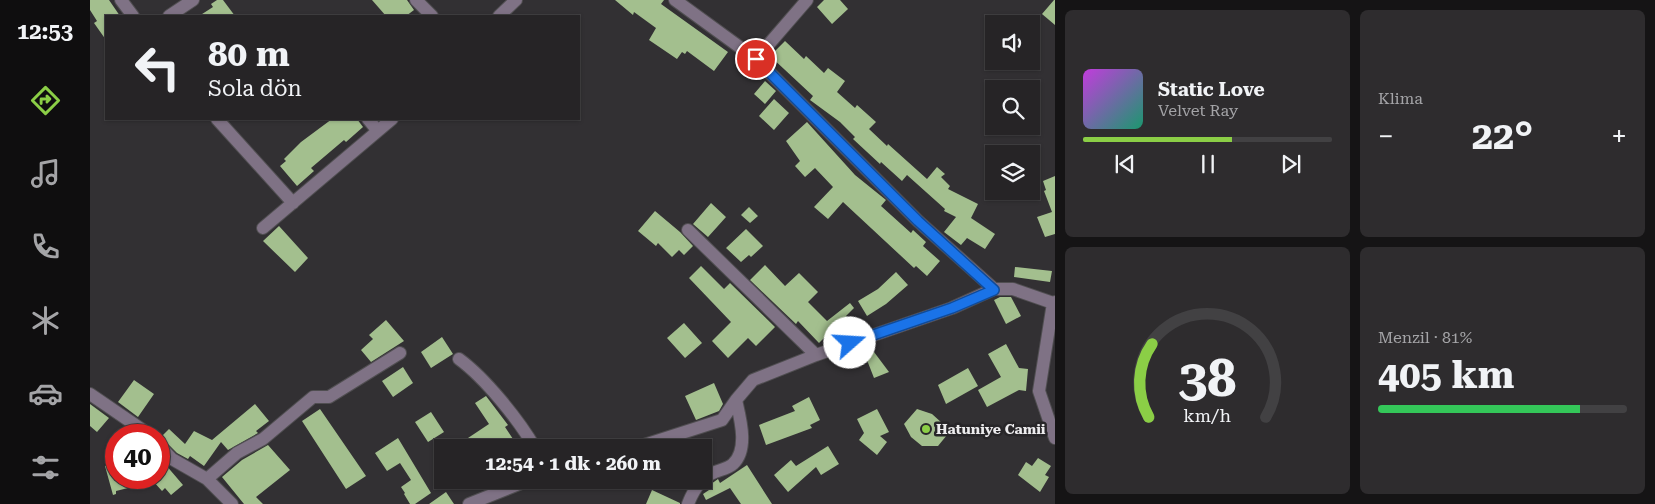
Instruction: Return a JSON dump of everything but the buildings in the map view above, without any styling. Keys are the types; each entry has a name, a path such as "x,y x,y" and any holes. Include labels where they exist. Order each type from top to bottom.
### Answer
{"street":[{"path":"121,0 132,15"},
{"path":"170,15 193,0"},
{"path":"416,0 431,15"},
{"path":"500,15 516,0"},
{"path":"675,0 756,59 918,221 994,290"},
{"path":"756,59 807,0"},
{"path":"218,120 292,202"},
{"path":"369,120 377,130"},
{"path":"263,228 391,120"},
{"path":"688,230 816,355"},
{"path":"662,439 722,420 753,380 816,355 952,308 994,290 1013,290 1054,303 1039,391 1055,438"},
{"path":"207,478 237,453 263,440 313,397 329,397 400,353"},
{"path":"459,359 473,369 530,439"},
{"path":"90,394 134,424"},
{"path":"688,504 694,489 710,473 732,465 740,452 742,428 736,400"},
{"path":"170,457 207,478 232,504"},
{"path":"469,504 506,489"}],"place":[{"name":"Hatuniye Camii","path":"926,429"}],"route":[{"path":"756,59 918,221 994,290 952,308 850,343"}]}
